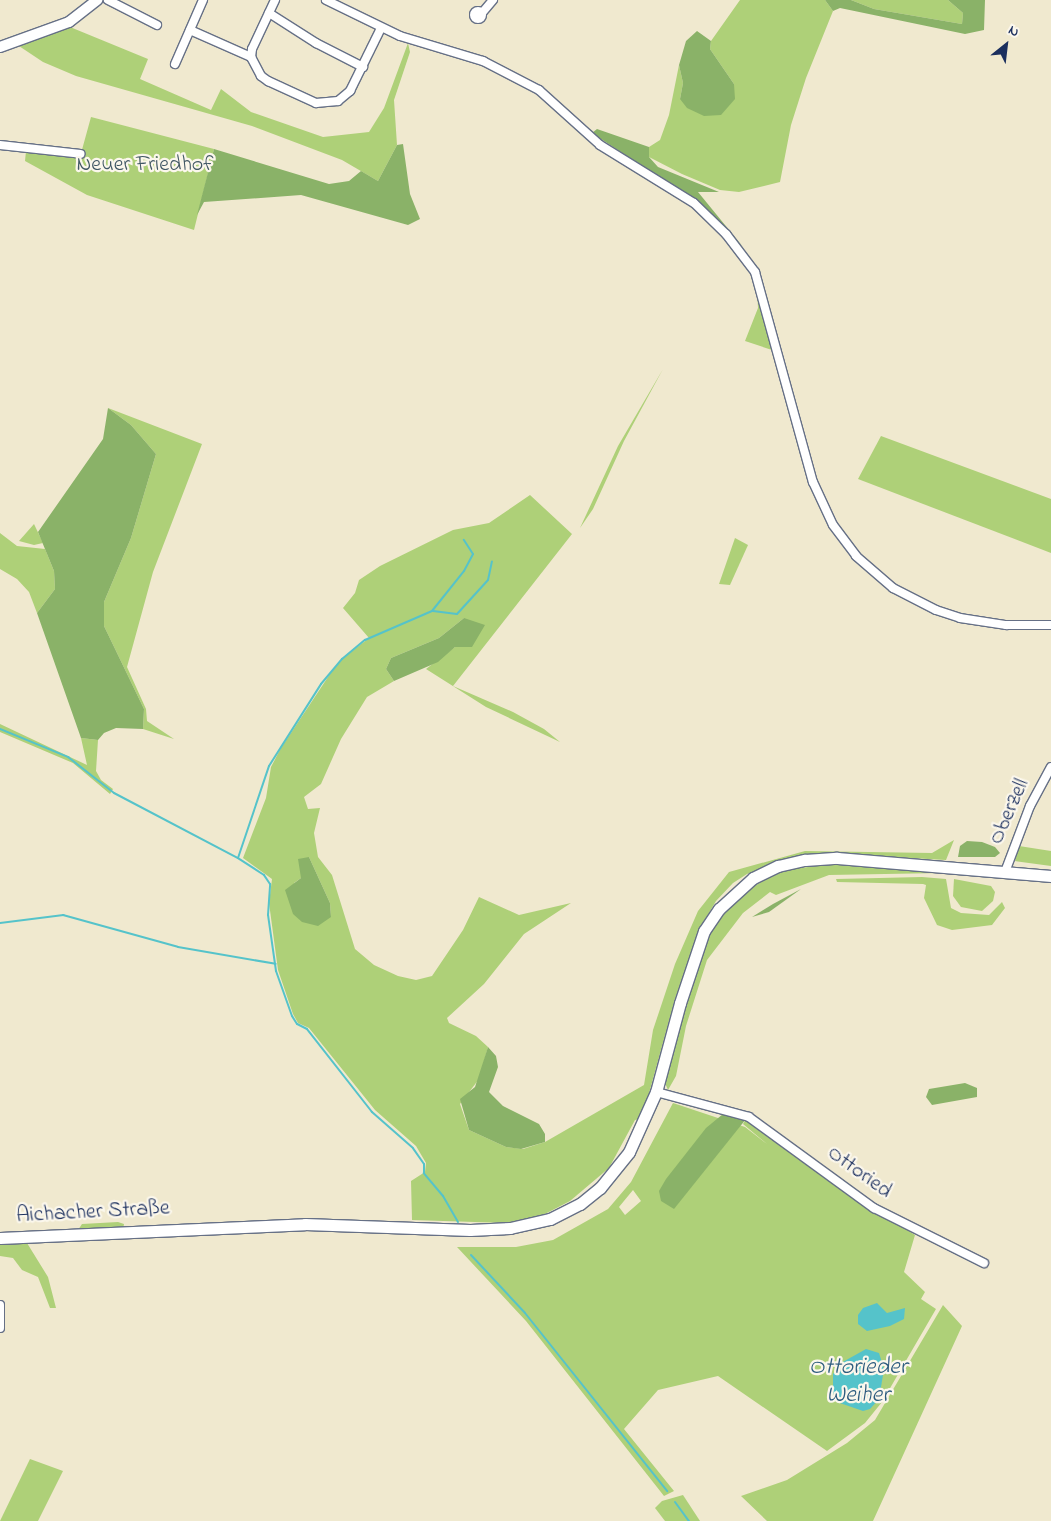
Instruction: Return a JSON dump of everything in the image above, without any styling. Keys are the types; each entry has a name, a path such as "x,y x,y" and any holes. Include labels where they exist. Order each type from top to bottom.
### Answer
{"main road":[{"path":"0,47 69,22 97,0"},
{"name":"Aichacher Straße","path":"0,1238 305,1224 470,1230 510,1228 550,1219 580,1204 618,1170 637,1139 656,1092 680,1003 704,931 724,903 753,878 796,862 837,858 1051,876"}],"street":[{"path":"108,0 157,25"},
{"path":"175,64 203,0"},
{"path":"275,0 252,48 252,57 261,76 268,81 324,104 344,96 363,67 381,28"},
{"path":"326,0 381,28 483,61 539,90 600,145 694,204 743,254 755,272 813,482 833,524 872,572 911,598 960,618 1006,625 1051,625"},
{"path":"482,13 493,0"},
{"path":"269,13 316,43 363,67"},
{"path":"190,30 252,57"},
{"path":"0,145 81,154"},
{"name":"Oberzell","path":"1005,872 1030,806 1051,768"},
{"name":"Ottoried","path":"656,1092 717,1107 763,1125 874,1208 984,1263"},
{"path":"0,1305 0,1328"}],"green space":[{"path":"740,0 825,0 833,11 806,78 791,125 780,182 739,192 720,190 682,174 649,157 649,147 660,140 669,115 679,65 683,83 680,99 734,84 710,49 711,41"},
{"path":"825,0 851,0 874,9 962,24 963,13 948,0 985,0 984,30 965,34 840,8 833,11"},
{"path":"851,0 948,0 963,13 962,24 874,9"},
{"path":"70,27 148,59 140,79 211,110 221,89 251,112 323,137 369,132 384,108 408,43 410,52 394,100 397,145 378,181 342,160 252,126 76,76 43,62 19,46"},
{"path":"697,31 711,41 710,49 734,84 735,99 721,115 704,116 687,108 680,99 683,83 679,65 686,41"},
{"name":"Neuer Friedhof","path":"91,117 214,149 194,230 87,195 25,161 26,151 80,157"},
{"path":"597,129 649,147 649,157 658,167 719,192 698,192 743,247 704,207 592,133"},
{"path":"403,144 410,194 420,219 408,225 301,195 204,202 197,215 214,149 329,184 349,181 361,171 378,181 397,145"},
{"path":"757,288 775,351 745,341 758,308"},
{"path":"663,369 624,441 593,509 580,528 618,446"},
{"path":"108,408 202,444 153,572 127,667 146,709 147,721 174,739 143,729 144,709 104,626 104,602 131,538 156,454 131,425"},
{"path":"108,408 131,425 156,454 131,538 104,602 104,626 144,709 143,729 116,728 104,733 98,740 81,738 37,613 55,589 54,571 38,532 103,439"},
{"path":"881,436 1051,499 1051,553 858,479"},
{"path":"530,495 572,534 453,686 513,712 544,729 560,742 486,707 426,669 455,647 464,618 439,638 391,658 386,669 394,681 367,697 341,739 321,784 304,797 308,809 320,808 314,833 318,857 332,875 355,949 374,965 398,976 416,980 432,976 463,930 479,897 519,915 571,903 524,934 484,984 447,1018 449,1023 476,1036 488,1047 479,1079 460,1104 469,1130 506,1147 523,1149 545,1142 644,1085 653,1030 675,964 698,911 729,872 805,851 932,853 954,840 946,860 838,854 778,862 747,874 733,883 716,901 702,925 675,999 642,1119 635,1120 609,1168 570,1201 543,1215 506,1223 412,1220 411,1181 425,1172 426,1163 416,1146 375,1110 309,1028 298,1023 293,1014 278,970 269,903 272,879 243,858 266,798 271,767 281,748 342,659 369,638 343,608 355,593 359,580 380,566 453,530 489,523","holes":["309,857 330,903 331,917 293,914 294,883 301,878"]},
{"path":"34,524 43,543 34,545 19,541"},
{"path":"0,533 17,546 45,549 54,571 55,589 37,613 29,592 17,579 0,569"},
{"path":"735,538 748,545 730,585 719,584"},
{"path":"464,618 485,625 472,647 455,647 438,662 394,681 386,669 391,658 439,638"},
{"path":"0,724 87,765 81,738 98,740 96,771 101,780 113,789 110,794 73,763 0,732"},
{"path":"967,841 982,842 995,847 1000,853 995,857 958,857 960,846"},
{"path":"1019,846 1051,851 1051,866 1015,861"},
{"path":"309,857 330,903 331,917 318,926 302,922 293,914 285,890 301,878 298,859"},
{"path":"837,863 941,873 829,875 776,895 770,892 743,913 707,960 686,1026 676,1076 668,1090 665,1083 698,958 711,929 738,896 779,871"},
{"path":"922,877 946,879 951,908 961,913 989,915 1002,902 1005,908 992,925 952,930 937,925 924,898 926,885 837,882 836,879"},
{"path":"954,879 991,886 995,892 993,901 982,911 961,907 953,896"},
{"path":"801,889 769,912 752,917 773,904"},
{"path":"488,1047 496,1056 498,1067 489,1092 503,1106 539,1124 545,1134 545,1142 521,1149 506,1147 469,1130 460,1099 475,1087"},
{"path":"965,1083 977,1088 977,1097 932,1105 926,1097 929,1089"},
{"path":"673,1103 745,1127 767,1144 743,1124 746,1119 850,1193 915,1235 904,1272 925,1292 921,1299 936,1309 882,1402 865,1423 827,1451 718,1376 658,1390 624,1429 674,1491 664,1496 526,1321 457,1247 516,1247 553,1240 608,1209 631,1182","holes":["633,1190 641,1201 625,1215 619,1207"]},
{"path":"731,1113 746,1119 674,1209 661,1201 659,1191 666,1179 706,1128 723,1114"},
{"path":"118,1222 124,1224 123,1229 78,1230 82,1224"},
{"path":"27,1243 48,1277 56,1308 50,1308 38,1277 22,1270 13,1258 0,1256 0,1245"},
{"path":"943,1305 962,1326 873,1521 767,1521 741,1496 787,1480 847,1443 875,1420"},
{"path":"30,1459 63,1471 38,1521 0,1521"},
{"path":"683,1495 700,1521 665,1521 655,1508 662,1501"}],"water":[{"name":"Ottorieder Weiher","path":"877,1303 887,1313 905,1308 904,1319 890,1326 867,1331 858,1324 858,1315 863,1308"},
{"name":"Ottorieder Weiher","path":"866,1349 879,1353 884,1369 879,1399 870,1409 863,1411 837,1402 833,1393 833,1374 841,1363"}],"waterway":[{"path":"458,1222 443,1196 424,1173 424,1164 413,1148 372,1112 307,1029 297,1024 292,1016 276,971 268,915 270,884 264,875 238,858 269,766 321,684 342,659 365,640 432,611 464,571 473,554 464,540"},
{"path":"433,611 457,614 488,580 492,561"},
{"path":"0,729 68,757 114,793 238,858"},
{"path":"0,923 63,915 178,947 276,964"},
{"path":"471,1255 525,1313 667,1491"},
{"path":"675,1502 689,1521"}]}
